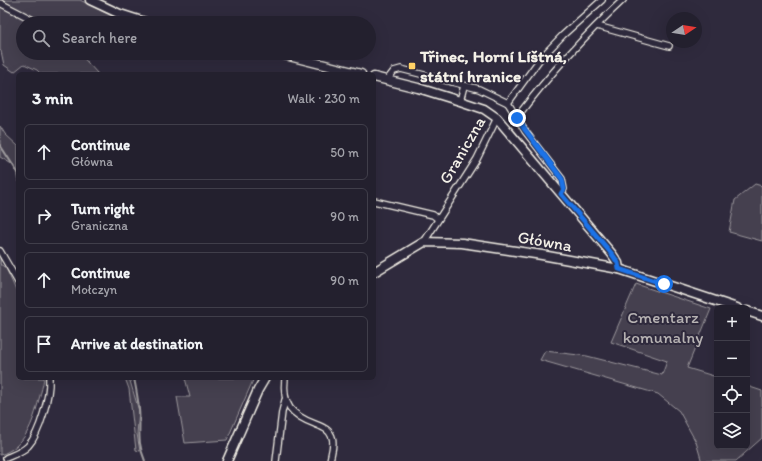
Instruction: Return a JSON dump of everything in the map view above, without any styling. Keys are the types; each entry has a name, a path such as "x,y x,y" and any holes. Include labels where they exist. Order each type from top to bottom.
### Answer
{"street":[{"path":"90,0 126,16"},
{"path":"508,103 540,59 563,35 602,0"},
{"path":"517,118 552,73 623,0"},
{"path":"0,3 25,16"},
{"path":"597,26 666,45"},
{"path":"305,60 353,72"},
{"path":"386,80 394,72 401,69 479,89 508,103 526,131 562,179 564,189 561,194"},
{"path":"376,78 484,109 497,118"},
{"path":"460,101 464,86"},
{"name":"Graniczna","path":"424,242 477,159 497,118 612,254 618,263 619,269"},
{"path":"376,201 433,215 438,219"},
{"path":"376,271 424,242"},
{"name":"Główna","path":"424,242 469,244 619,269 728,305"},
{"path":"0,251 16,279"},
{"path":"750,312 762,316"},
{"path":"6,458 24,450 33,439 45,408 48,396 49,380"},
{"path":"227,461 264,380"},
{"path":"276,461 282,412 285,400 285,380"},
{"path":"285,400 290,409 298,416 324,427 329,431 332,436 333,445 330,461"}],"green space":[{"path":"0,0 80,0 112,16 16,16 16,60 85,60 96,72 39,72 24,64 14,72 4,65 0,50"},
{"path":"0,126 5,134 16,144 16,171 15,166 0,157"},
{"path":"755,184 762,186 762,241 729,232 735,200"},
{"path":"0,264 6,268 16,290 16,380 44,380 34,417 27,433 16,446 0,455"},
{"name":"Cmentarz komunalny","path":"636,284 711,309 687,368 714,376 714,449 750,449 736,461 700,461 701,459 696,442 679,411 658,394 540,360 545,351 587,356 662,375 667,361 611,342"},
{"path":"126,380 130,380 139,411 137,434 140,451 136,450 129,389"},
{"path":"186,380 253,380 227,440 185,443 177,397 190,397"},
{"path":"750,387 762,391 762,438 750,449"}],"waterway":[{"path":"0,145 16,170"},
{"path":"134,380 139,409 140,441 142,454 145,461"}],"place":[{"name":"Třinec, Horní Líštná, státní hranice","path":"412,66"}],"route":[{"path":"517,118 562,179 564,189 561,194 612,254 618,263 619,269 664,284"}]}
